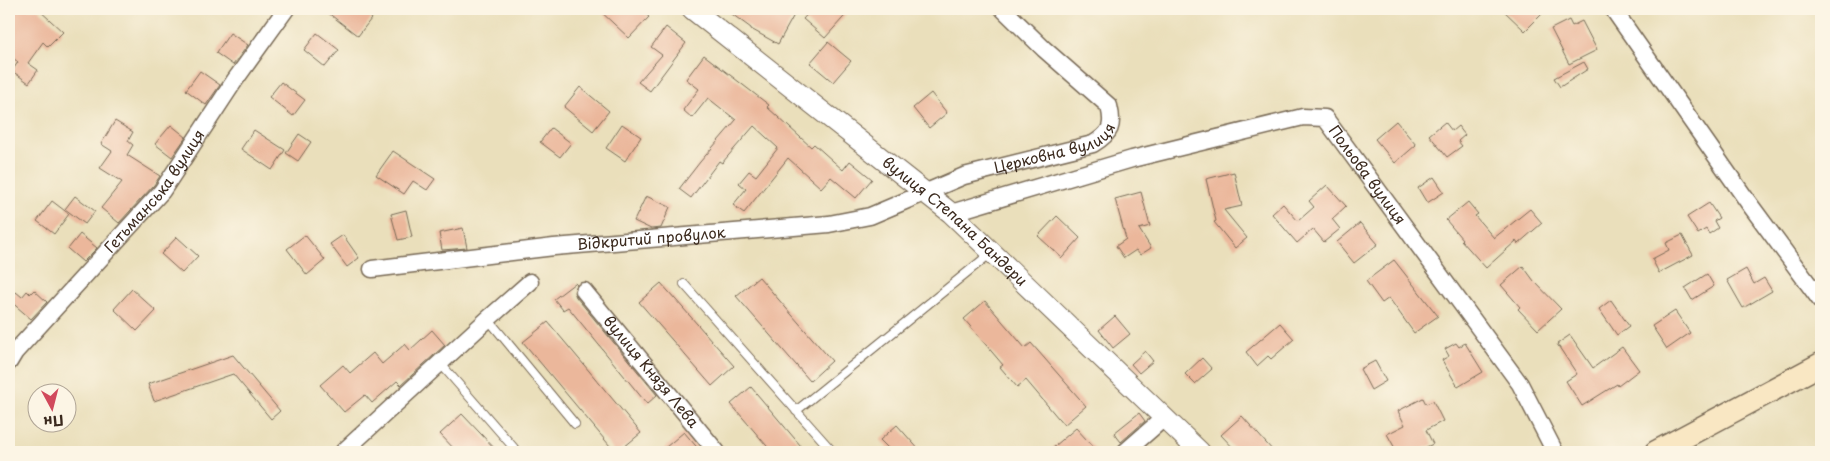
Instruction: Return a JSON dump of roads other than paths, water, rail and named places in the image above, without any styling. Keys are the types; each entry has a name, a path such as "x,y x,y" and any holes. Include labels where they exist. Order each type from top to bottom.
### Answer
{"main road":[{"path":"1656,452 1821,364"}],"street":[{"name":"Гетьманська вулиця","path":"9,362 15,352 162,191 235,80 286,9"},
{"name":"вулиця Степана Бандери","path":"692,9 951,213 993,251 1200,452"},
{"name":"Церковна вулиця","path":"926,193 964,176 1093,144 1103,138 1110,129 1112,118 1109,106 1044,50 1003,9"},
{"path":"1613,9 1748,202 1821,301"},
{"name":"Польова вулиця","path":"951,213 1132,159 1303,117 1325,118 1520,384 1555,452"},
{"name":"Відкритий провулок","path":"372,269 554,247 829,224 870,216 926,193"},
{"path":"343,452 530,282"},
{"name":"вулиця Князя Лева","path":"584,291 716,452"},
{"path":"1126,452 1165,417"}],"lane":[{"path":"796,412 993,251"},
{"path":"684,284 833,452"},
{"path":"488,319 575,424"},
{"path":"440,363 514,448"}]}
